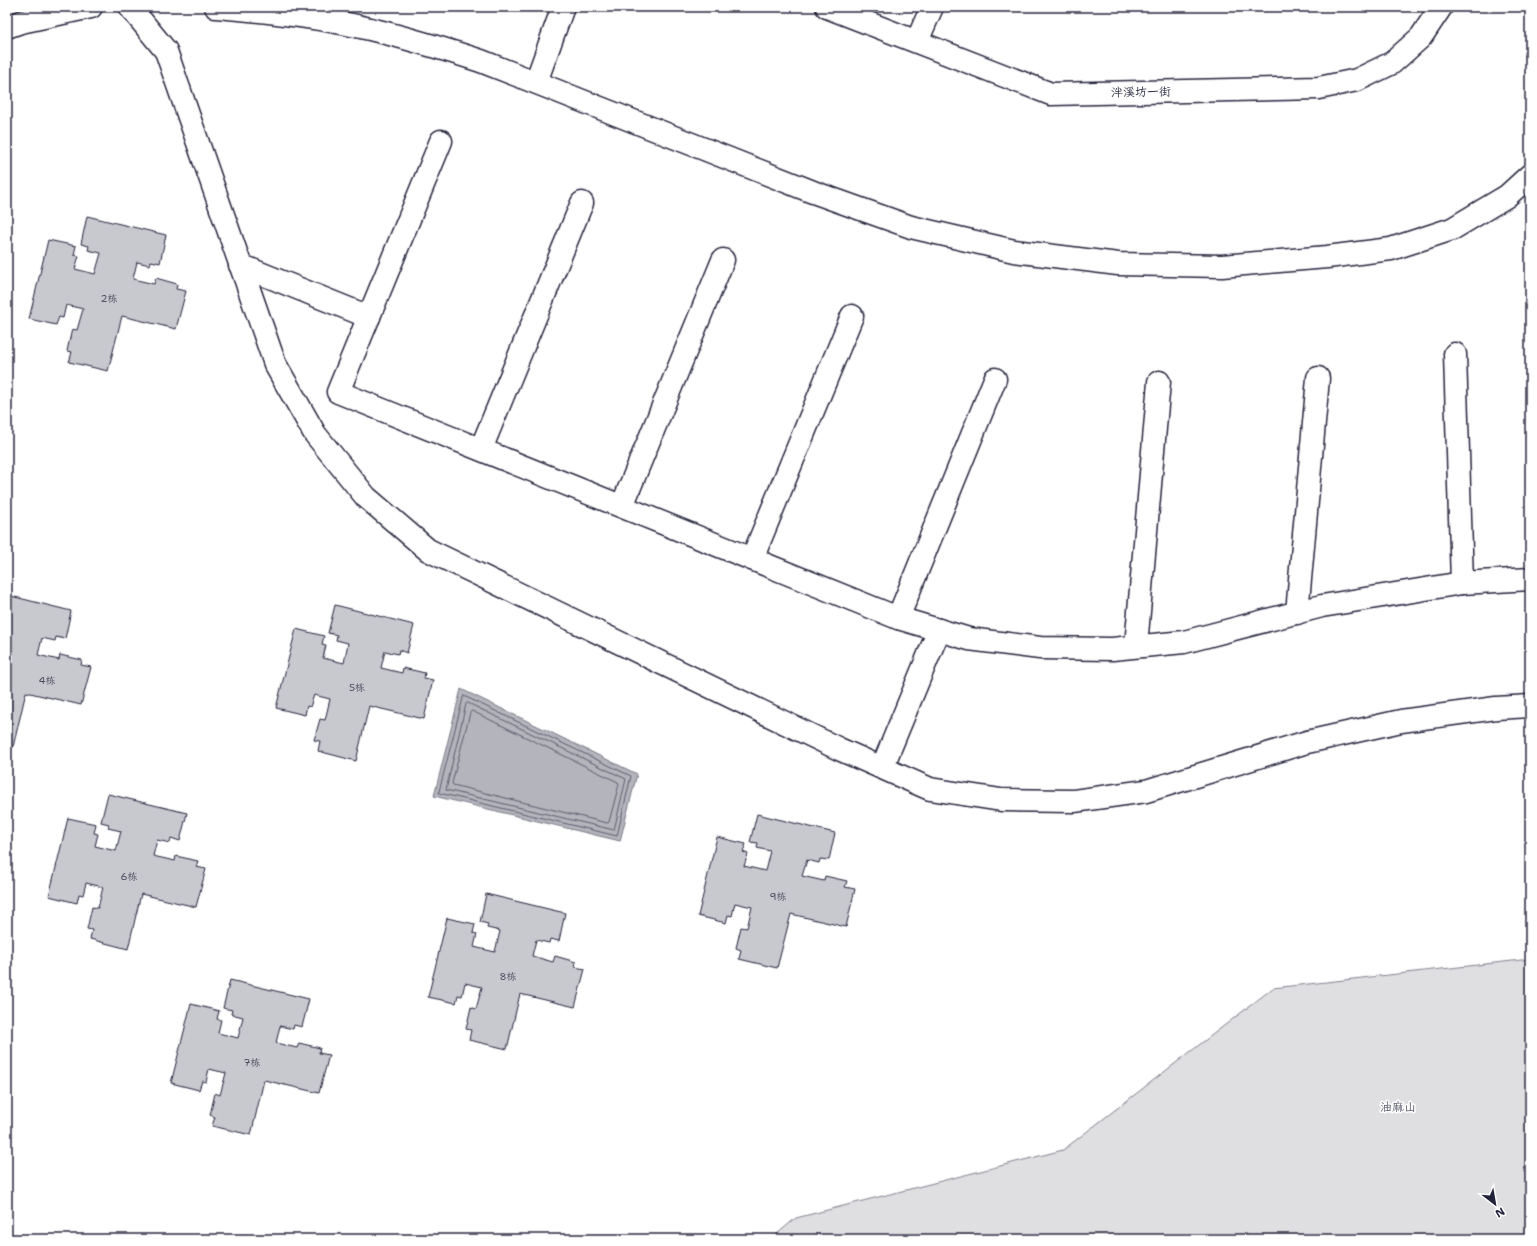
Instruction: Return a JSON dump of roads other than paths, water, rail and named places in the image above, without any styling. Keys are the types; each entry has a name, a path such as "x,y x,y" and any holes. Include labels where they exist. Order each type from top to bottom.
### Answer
{"street":[{"path":"7,27 21,22 91,7"},
{"path":"130,7 166,51 275,364 315,434 366,497 428,550 839,749 930,789 1001,800 1074,801 1146,792 1307,742 1401,721 1496,708 1530,706"},
{"path":"216,7 254,10 312,18 369,29 425,43 474,58 813,192 911,228 1014,252 1118,264 1222,266 1327,257 1391,249 1452,229 1507,196 1530,175"},
{"path":"536,82 563,7"},
{"name":"泮溪坊一街","path":"827,7 1051,94 1319,88 1357,80 1392,63 1421,37 1441,7"},
{"path":"917,41 932,7"},
{"path":"441,141 338,392 898,618 969,639 1040,648 1112,648 1184,642 1322,606 1462,583 1530,579"},
{"path":"481,450 582,203"},
{"path":"622,506 723,260"},
{"path":"240,265 369,317"},
{"path":"752,559 852,316"},
{"path":"1455,354 1462,583"},
{"path":"1296,613 1318,378"},
{"path":"898,618 995,379"},
{"path":"1136,646 1159,382"},
{"path":"882,768 939,630"}],"water":[{"path":"461,689 637,774 620,841 434,796"}],"park label":[{"name":"油麻山","path":"1398,1107"}]}
